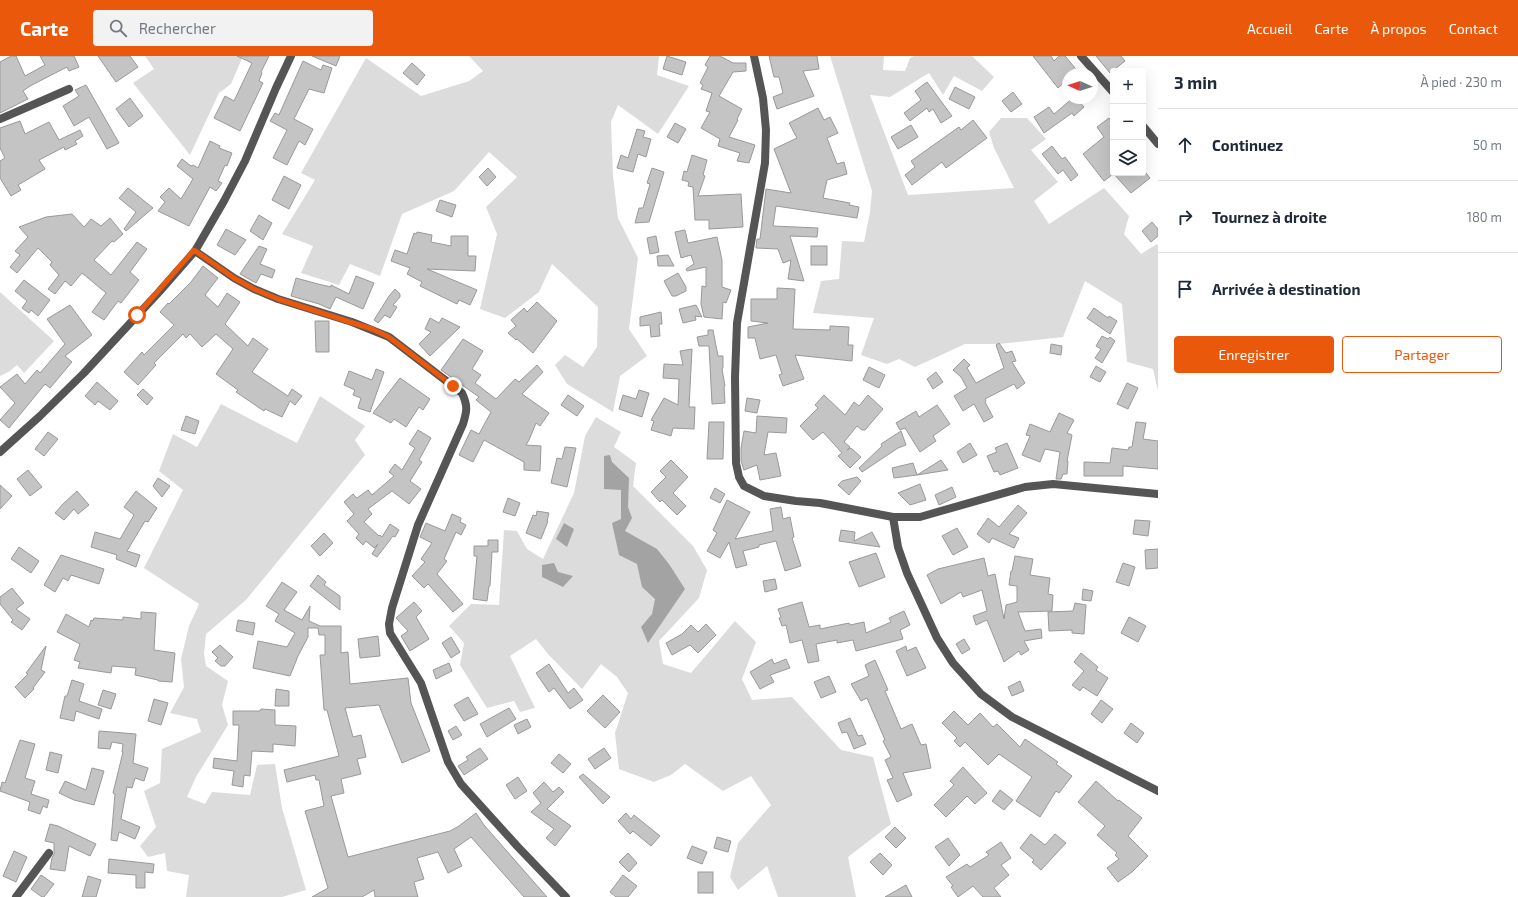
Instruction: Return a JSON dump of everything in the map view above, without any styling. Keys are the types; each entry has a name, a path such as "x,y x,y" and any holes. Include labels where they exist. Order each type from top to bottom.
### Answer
{"street":[{"path":"0,452 84,373 194,250 224,201 245,160 276,88 292,56"},
{"path":"754,56 763,98 766,137 765,163 737,323 735,377 736,463 739,477 744,486 764,496 820,503 893,518 920,517 1025,487 1053,484 1158,494"},
{"path":"1081,56 1110,89"},
{"path":"0,119 69,89"},
{"path":"1146,130 1158,144"},
{"path":"194,250 229,275 254,289 278,299 359,324 389,337 462,393 467,404 463,424 418,525 392,608 389,624 390,633 421,683 438,729 448,762 461,784 566,897"},
{"path":"893,518 898,547 907,574 934,631 953,663 981,694 1012,716 1158,791"},
{"path":"16,897 49,853"}],"shaded area":[{"path":"145,56 243,56 231,84 219,93 190,155 133,83 154,69"},
{"path":"469,56 659,56 657,75 689,86 658,134 618,105 611,122 613,176 618,218 638,258 629,329 647,356 620,376 613,412 567,384 555,365 565,355 583,367 597,347 598,307 552,264 539,292 505,318 480,309 497,234 486,207 517,177 489,152 454,191 402,214 380,276 350,264 339,285 301,273 313,246 282,234 315,180 301,173 366,58 421,96 469,81 483,71"},
{"path":"830,56 884,56 883,70 905,71 910,58 914,56 972,56 994,77 982,91 954,76 943,95 929,73 890,97 870,95 908,195 1014,188 994,148 989,132 1001,118 1027,118 1046,139 1031,150 1058,182 1034,201 1049,224 1104,188 1129,216 1124,234 1141,254 1157,244 1158,245 1158,391 1153,369 1127,362 1122,304 1085,281 1063,337 999,344 965,344 915,367 899,359 887,364 861,355 874,318 813,313 821,281 839,279 842,241 864,242 870,212 872,191"},
{"path":"0,292 54,341 24,373 17,365 10,371 0,376"},
{"path":"320,396 365,426 355,440 365,455 246,600 206,634 204,654 206,666 228,681 222,705 228,725 196,777 187,797 205,804 212,792 250,795 257,765 275,764 282,808 306,890 282,897 186,897 189,875 167,871 165,853 148,857 140,846 156,827 144,791 160,783 162,749 201,732 197,719 170,713 184,687 181,659 189,626 199,604 144,568 183,490 159,471 173,434 197,447 221,404 297,443"},
{"path":"596,417 621,432 614,447 636,463 633,486 693,546 707,570 699,598 659,641 663,664 691,673 735,621 756,642 742,679 752,700 792,697 841,750 873,757 891,824 848,857 856,897 778,897 767,866 738,890 730,877 738,843 771,805 751,776 723,791 685,764 671,775 654,782 619,769 615,733 628,693 617,677 601,664 582,689 548,654 536,639 510,656 535,708 520,712 514,701 487,708 460,665 464,643 449,626 471,604 499,605 504,530 517,531 527,549 543,559 574,493 585,436"},
{"path":"610,455 612,462 629,478 628,507 632,518 625,531 657,549 669,564 685,589 648,643 641,627 652,614 655,599 642,587 637,564 619,555 612,523 621,519 621,490 604,489 604,456"},
{"path":"564,523 574,529 567,547 556,539"},
{"path":"554,563 558,572 573,576 563,587 542,577 542,565"}],"building":[{"path":"11,56 16,56 25,76 45,65 40,56 74,56 79,67 69,71 67,67 30,86 23,91 28,99 0,113 0,62"},
{"path":"98,56 130,56 138,67 116,82"},
{"path":"237,56 269,56 261,72 259,81 263,83 240,131 214,118 225,96 234,101 252,63"},
{"path":"312,56 340,56 336,66"},
{"path":"667,56 686,62 682,75 663,69"},
{"path":"710,56 720,56 733,63 746,63 746,71 733,72 719,96 742,109 729,137 755,145 749,163 737,161 740,153 718,146 720,139 701,128 710,112 706,111 712,93 701,89 703,85 700,83 708,67 705,65"},
{"path":"769,56 817,56 819,69 803,71 814,96 777,109 773,97 783,93 779,77 774,77"},
{"path":"1033,56 1051,56 1054,61 1059,56 1065,56 1075,68 1062,68 1062,84 1058,88"},
{"path":"1096,56 1121,56 1125,61 1116,68 1110,68 1110,73"},
{"path":"303,61 321,70 323,65 332,68 324,93 309,89 294,119 313,129 305,145 299,141 287,165 273,158 287,130 270,121 275,113 279,115"},
{"path":"412,63 425,75 417,85 403,73"},
{"path":"927,82 952,116 941,123 933,109 929,112 927,108 910,121 904,113 921,100 915,91"},
{"path":"86,85 119,143 107,149 89,117 74,126 63,106 79,96 75,90"},
{"path":"955,87 975,97 969,109 949,99"},
{"path":"1013,92 1022,104 1011,112 1002,101"},
{"path":"130,98 143,116 129,127 116,109"},
{"path":"1066,104 1081,104 1084,107 1074,116 1072,113 1044,133 1034,117 1049,107 1054,114"},
{"path":"818,108 824,120 830,117 838,133 827,138 837,164 844,162 847,174 827,180 823,198 850,203 849,205 859,207 857,218 776,206 773,226 818,228 817,237 790,236 804,281 788,279 791,260 783,263 778,249 756,248 757,239 760,239 766,189 791,193 774,149 797,138 789,123"},
{"path":"1109,118 1110,176 1104,181 1083,154 1104,137 1097,127"},
{"path":"973,120 987,138 946,168 942,162 912,185 905,175 915,167 911,161 959,127 961,130"},
{"path":"20,121 25,134 49,122 59,140 80,130 83,136 75,141 77,144 65,150 64,147 39,160 45,169 18,185 21,190 11,196 0,178 0,161 5,158 0,148 0,128"},
{"path":"675,123 686,129 678,143 667,137"},
{"path":"911,125 918,137 898,149 891,137"},
{"path":"637,129 645,131 643,137 651,139 646,157 638,154 633,172 617,168 621,155 628,158"},
{"path":"210,141 220,146 219,148 232,153 227,166 225,165 218,181 222,183 216,191 210,187 189,226 158,211 165,202 160,197 169,188 181,199 193,179 177,166 182,159 191,166 193,165 198,168"},
{"path":"1052,146 1062,159 1065,157 1078,175 1071,181 1063,170 1058,174 1042,154"},
{"path":"692,155 707,160 703,175 705,176 698,196 741,194 743,227 709,229 709,220 695,220 693,187 688,186 689,182 682,180 684,171 687,172"},
{"path":"488,168 496,177 487,186 479,177"},
{"path":"652,168 664,172 649,222 635,223 639,208 643,208 650,184 647,183"},
{"path":"1146,173 1150,178 1131,193 1116,176 1146,176"},
{"path":"284,176 301,185 289,209 272,200"},
{"path":"128,188 153,208 126,231 124,229 136,212 119,198"},
{"path":"440,200 456,205 452,217 436,211"},
{"path":"72,214 84,227 91,219 101,226 110,218 123,234 114,242 112,241 94,260 111,275 137,242 147,249 130,272 139,280 121,303 118,301 104,320 92,312 106,293 82,273 71,286 65,281 55,294 48,289 59,275 50,265 52,262 38,248 17,273 10,267 20,255 15,251 28,237 19,227 46,217"},
{"path":"259,215 272,223 263,240 250,231"},
{"path":"1152,222 1158,229 1158,236 1151,242 1142,231"},
{"path":"226,229 246,240 235,255 217,245"},
{"path":"685,230 688,243 717,237 722,260 722,287 731,290 726,303 723,302 722,319 704,317 701,304 702,286 706,287 706,267 687,271 686,269 694,264 691,255 681,258 675,232"},
{"path":"417,232 432,235 431,242 451,246 451,236 468,236 468,256 476,256 475,271 427,269 477,290 470,305 459,300 457,304 420,286 422,282 407,274 410,268 391,261 395,250 407,254 414,233 416,234"},
{"path":"656,236 659,252 650,254 647,238"},
{"path":"259,246 267,249 260,264 275,270 272,278 261,274 256,283 240,274"},
{"path":"811,246 827,246 827,265 811,265"},
{"path":"668,255 674,266 658,266 657,256"},
{"path":"203,266 218,278 205,295 218,307 227,293 240,302 225,324 248,346 253,338 268,349 252,372 288,396 292,389 302,396 295,405 290,401 282,417 265,409 264,411 236,392 238,390 216,374 233,349 216,334 202,347 190,334 186,338 183,334 154,363 156,365 138,385 124,372 142,352 144,355 174,325 160,312 191,282"},
{"path":"678,273 686,287 686,291 676,296 672,296 664,281"},
{"path":"356,276 374,283 363,309 336,297 330,309 319,304 291,296 296,278 331,287 331,285 349,294"},
{"path":"24,280 50,300 38,316 31,310 29,313 22,308 27,301 15,291"},
{"path":"777,288 795,289 793,329 830,330 830,326 849,327 848,345 853,345 852,361 795,355 804,379 783,386 779,375 782,374 776,355 760,359 755,338 748,338 748,327 768,323 751,321 751,299 777,299"},
{"path":"395,289 400,294 400,297 393,305 397,307 390,318 385,315 378,323 374,320"},
{"path":"537,302 557,321 533,353 508,333 516,326 511,320 524,308 527,312"},
{"path":"70,305 92,335 65,356 72,362 50,388 45,384 9,428 0,420 15,403 0,387 17,374 25,384 37,370 40,373 65,344 47,319"},
{"path":"696,305 702,317 695,316 696,320 683,323 679,309"},
{"path":"1094,308 1108,318 1109,316 1117,321 1110,334 1087,318"},
{"path":"661,312 662,324 659,324 660,336 651,337 650,325 640,326 640,317"},
{"path":"430,318 439,323 442,318 460,327 430,356 419,344 431,332 425,329"},
{"path":"315,321 329,321 329,352 316,352"},
{"path":"708,330 713,330 718,356 723,356 722,369 725,386 725,403 712,404 709,346 699,346 697,337 708,335"},
{"path":"1102,336 1108,339 1110,337 1115,341 1102,363 1095,358 1101,349 1096,346"},
{"path":"463,339 483,351 472,369 481,375 475,383 496,399 515,379 519,382 537,365 543,372 522,394 549,413 540,426 536,423 526,445 541,446 540,471 524,470 524,462 484,440 473,462 459,455 471,430 479,434 491,412 476,400 479,397 441,370"},
{"path":"999,343 1006,353 1012,351 1016,361 1012,362 1025,383 1017,389 1014,384 985,399 985,402 993,417 984,422 974,404 963,411 954,396 967,388 961,377 953,370 964,359 970,365 967,368 976,383 1004,368 996,345"},
{"path":"1051,344 1062,346 1061,355 1050,353"},
{"path":"692,349 689,407 695,407 694,429 673,428 671,436 651,430 654,421 651,420 664,398 678,405 679,379 663,378 664,364 683,365 680,351"},
{"path":"1096,366 1106,372 1100,382 1090,377"},
{"path":"869,367 885,375 879,388 863,380"},
{"path":"376,369 384,372 370,412 358,408 361,398 353,395 355,390 344,385 349,371 372,380"},
{"path":"936,372 943,382 933,389 927,379"},
{"path":"400,378 430,399 423,410 419,407 406,427 394,419 391,423 373,413"},
{"path":"97,382 118,401 110,410 98,401 95,405 85,396"},
{"path":"1127,383 1138,388 1128,409 1117,404"},
{"path":"143,389 153,398 147,405 137,395"},
{"path":"639,390 649,393 642,417 619,409 623,395 636,399"},
{"path":"568,395 584,406 577,416 561,405"},
{"path":"824,395 845,415 854,402 859,406 868,395 883,409 865,430 862,430 857,426 844,442 850,447 847,450 851,448 861,457 850,468 838,456 842,453 823,432 813,440 800,426 818,408 815,405"},
{"path":"747,398 760,400 757,413 745,411"},
{"path":"937,405 950,424 933,436 936,441 920,452 905,428 900,430 896,423 916,411 919,417"},
{"path":"1059,413 1074,420 1067,433 1072,435 1067,461 1067,474 1063,474 1061,479 1056,479 1060,452 1045,449 1040,462 1022,455 1030,436 1026,435 1030,424 1050,432"},
{"path":"186,416 199,421 195,434 181,430"},
{"path":"757,416 787,418 786,433 768,432 764,455 776,453 781,476 760,480 757,465 744,470 741,461 741,448 744,431 756,433"},
{"path":"709,422 724,422 723,459 707,459"},
{"path":"1136,422 1146,423 1143,439 1158,441 1158,469 1123,466 1123,476 1084,476 1084,462 1110,463 1112,448 1128,450 1129,447 1132,447"},
{"path":"418,430 431,438 419,460 422,462 410,481 421,489 409,504 392,491 368,509 372,514 364,522 379,536 380,535 382,537 390,524 399,530 395,537 393,536 377,557 372,554 378,544 374,548 366,541 363,545 356,538 359,534 347,521 354,514 344,502 353,494 357,498 368,490 372,495 394,476 389,472 395,464 402,470 415,448 409,444"},
{"path":"901,431 906,445 898,448 862,472 859,468 882,446 881,444"},
{"path":"48,432 58,439 44,456 35,449"},
{"path":"970,443 977,455 963,463 957,452"},
{"path":"1007,443 1018,468 1000,475 998,471 994,472 987,456 997,452 995,448"},
{"path":"565,447 576,448 567,487 551,483 557,458 562,459"},
{"path":"671,460 688,477 673,493 686,506 677,515 662,500 660,502 651,492 666,477 660,471"},
{"path":"941,460 948,470 917,475"},
{"path":"913,463 917,475 894,478 892,468"},
{"path":"28,470 42,487 30,496 17,479"},
{"path":"857,477 861,481 849,495 838,485 842,481"},
{"path":"158,478 170,486 162,497 153,486"},
{"path":"920,484 926,500 910,505 898,493"},
{"path":"0,485 12,496 0,509"},
{"path":"952,487 956,497 939,505 935,495"},
{"path":"715,488 725,494 720,503 710,498"},
{"path":"77,491 89,505 78,514 74,509 64,520 55,513"},
{"path":"136,491 157,508 148,522 145,521 127,551 140,555 136,567 116,559 117,555 91,547 95,532 120,539 134,515 124,507"},
{"path":"508,498 520,503 515,516 503,512"},
{"path":"727,500 750,512 735,539 773,531 770,509 781,507 783,519 790,517 794,537 792,538 801,566 785,571 776,541 743,551 747,565 736,568 729,542 720,558 707,551 717,533 713,530"},
{"path":"1018,505 1027,513 1009,534 1019,538 1014,548 992,538 989,543 977,534 988,518 999,527"},
{"path":"537,511 549,513 548,521 541,539 526,533 533,515 536,516"},
{"path":"452,514 461,518 460,522 466,525 461,535 456,532 444,559 447,561 437,574 463,604 453,612 428,584 424,588 412,576 425,562 421,559 432,543 420,537 426,523 445,531"},
{"path":"1135,520 1150,521 1148,536 1133,534"},
{"path":"957,528 968,547 953,555 942,536"},
{"path":"841,530 855,532 854,541 872,532 880,547 839,541"},
{"path":"324,533 333,543 320,556 311,546"},
{"path":"488,540 498,540 498,552 492,552 490,586 487,601 473,599 477,556 474,556 474,546 488,546"},
{"path":"19,547 39,561 31,573 11,559"},
{"path":"1158,549 1158,568 1146,569 1145,550"},
{"path":"876,553 885,577 859,587 849,562"},
{"path":"61,555 104,569 99,584 71,575 68,581 63,578 55,592 44,585"},
{"path":"1015,556 1033,559 1030,575 1050,578 1048,594 1053,595 1052,611 1018,612 1025,631 1041,629 1042,638 1024,641 1029,650 1021,655 1019,651 1004,662 987,620 976,625 973,616 987,611 982,590 963,597 961,592 941,604 927,575 938,569 984,558 988,576 995,574 1004,619 1006,605 1017,602 1017,586 1009,585"},
{"path":"1123,563 1135,567 1129,586 1116,582"},
{"path":"318,575 326,582 324,585 340,596 340,610 310,586"},
{"path":"775,579 777,589 765,592 763,581"},
{"path":"282,582 297,592 284,610 302,620 310,606 309,621 320,626 341,626 341,653 348,652 350,684 408,678 411,703 430,751 402,763 379,705 345,708 353,737 361,735 366,757 357,759 361,774 341,779 344,793 331,796 348,857 450,831 476,813 484,825 547,897 524,897 471,837 454,849 462,866 448,873 438,852 417,858 424,879 414,882 418,897 375,897 374,890 362,897 312,897 328,888 305,811 324,806 319,780 316,780 315,775 287,782 284,770 339,756 327,710 324,710 320,655 325,655 325,635 319,635 318,628 308,628 308,637 290,676 253,668 258,641 287,647 295,633 275,621 279,614 266,606"},
{"path":"12,588 24,603 16,609 30,619 22,630 11,622 13,620 0,604 0,597"},
{"path":"1083,589 1093,591 1091,601 1082,600"},
{"path":"414,602 422,611 416,617 429,639 410,651 401,636 408,631 396,618"},
{"path":"802,602 809,627 820,625 820,629 849,623 850,625 864,622 866,633 891,622 889,618 904,611 910,625 900,630 903,639 856,651 853,640 837,643 837,640 816,644 819,661 808,663 802,640 790,643 786,625 782,626 778,609"},
{"path":"1075,603 1086,605 1084,634 1072,633 1072,630 1049,631 1048,612 1073,611"},
{"path":"141,612 156,613 154,650 175,653 172,682 158,681 135,675 136,668 112,666 111,673 78,668 80,662 74,660 80,644 57,632 66,614 89,627 91,620 93,621 94,618 123,620 123,617 141,619"},
{"path":"1129,617 1146,626 1138,642 1121,633"},
{"path":"238,620 255,623 253,635 236,631"},
{"path":"706,624 716,635 698,653 690,645 672,655 666,643 682,634 691,625 698,632"},
{"path":"378,636 380,656 360,658 358,639"},
{"path":"451,637 460,652 451,658 442,643"},
{"path":"964,639 970,649 962,654 956,644"},
{"path":"220,645 233,657 225,666 221,666 215,661 218,658 212,652"},
{"path":"46,646 41,670 45,672 33,688 34,689 25,698 15,687 28,674 26,673"},
{"path":"906,646 907,651 916,647 926,668 907,676 896,651"},
{"path":"1081,653 1098,667 1096,670 1108,678 1097,696 1083,687 1080,691 1072,685 1084,671 1074,662"},
{"path":"772,659 774,664 786,659 790,668 770,675 774,682 760,689 750,672"},
{"path":"875,660 888,690 885,691 901,729 912,724 921,745 926,744 931,768 903,773 912,795 897,802 887,780 893,778 885,760 891,757 883,741 885,740 867,698 861,701 851,684 869,676 865,665"},
{"path":"449,663 452,671 436,679 433,670"},
{"path":"549,664 568,693 574,688 583,700 570,709 554,688 549,692 536,673"},
{"path":"829,676 836,692 821,698 814,682"},
{"path":"72,680 84,684 79,701 102,709 99,719 76,711 74,721 60,718 65,696 67,696"},
{"path":"1020,681 1024,691 1012,696 1008,687"},
{"path":"276,689 289,691 289,706 275,706"},
{"path":"103,690 116,694 111,709 98,705"},
{"path":"603,695 620,712 605,728 587,711"},
{"path":"468,697 478,714 464,721 454,705"},
{"path":"154,699 168,703 161,725 148,721"},
{"path":"1101,700 1113,709 1102,723 1091,714"},
{"path":"509,708 516,719 487,737 480,724"},
{"path":"261,709 275,710 275,725 296,726 295,746 273,744 273,752 252,751 250,776 244,775 243,787 232,785 234,771 213,768 214,758 237,761 239,725 233,725 233,711 260,711"},
{"path":"954,711 968,725 980,713 993,727 997,724 1020,747 1025,739 1058,762 1056,764 1072,776 1059,793 1056,791 1040,817 1016,801 1032,777 999,754 988,765 965,742 960,747 954,741 957,738 942,723"},
{"path":"850,718 858,736 862,735 866,744 854,749 847,732 842,733 838,723"},
{"path":"527,719 531,727 518,734 514,725"},
{"path":"1131,723 1144,733 1137,743 1124,733"},
{"path":"456,726 462,735 453,740 448,731"},
{"path":"99,731 136,734 133,763 148,768 144,781 135,778 132,788 127,787 121,819 140,827 135,839 119,832 117,841 111,840 115,794 113,793 123,752 123,744 112,742 110,749 98,748"},
{"path":"20,740 35,744 25,778 35,781 31,794 49,800 47,808 43,806 40,814 28,810 30,802 0,791 2,782 5,783"},
{"path":"480,748 488,759 464,775 458,766 468,760 466,757"},
{"path":"604,748 611,758 595,769 588,759"},
{"path":"50,752 62,755 58,773 46,770"},
{"path":"559,754 571,764 563,773 551,763"},
{"path":"963,767 987,793 975,804 967,796 946,817 934,805 954,785 950,781"},
{"path":"92,768 104,771 94,805 74,800 59,793 65,781 86,790"},
{"path":"583,774 610,797 603,804 579,777"},
{"path":"518,777 527,791 515,799 506,785"},
{"path":"1096,781 1118,801 1119,800 1142,818 1128,836 1148,856 1132,872 1118,882 1107,868 1119,859 1115,855 1117,853 1097,835 1105,826 1078,802"},
{"path":"544,782 553,792 559,787 564,792 547,809 571,826 555,846 546,838 554,829 531,812 541,803 533,793"},
{"path":"1000,790 1013,800 1004,810 992,801"},
{"path":"626,813 631,819 634,815 660,836 651,846 633,831 630,834 618,821"},
{"path":"50,824 58,826 96,844 90,856 69,846 65,871 50,869 54,854 54,843 45,841"},
{"path":"895,827 906,838 896,848 885,837"},
{"path":"1031,834 1045,845 1055,834 1066,843 1041,870 1032,862 1034,860 1020,848"},
{"path":"717,837 731,841 728,852 714,848"},
{"path":"948,838 960,855 949,866 935,847"},
{"path":"1001,842 1011,858 1001,865 1009,875 994,888 1001,897 983,897 973,886 958,897 951,887 953,886 946,877 967,864 970,867 989,855 986,852"},
{"path":"692,846 707,852 702,864 687,858"},
{"path":"14,851 27,857 16,882 3,876"},
{"path":"628,853 637,863 629,872 619,862"},
{"path":"880,853 892,865 883,875 870,862"},
{"path":"109,859 154,864 153,873 145,872 145,888 136,888 136,875 108,873"},
{"path":"698,872 713,872 713,893 698,893"},
{"path":"41,875 54,884 44,897 31,889"},
{"path":"623,875 637,886 628,897 616,897 610,892"},
{"path":"88,876 101,880 96,897 82,897"},
{"path":"906,885 912,897 885,897"}],"route":[{"path":"137,315 194,250 214,265 254,289 278,299 372,329 389,337 453,386"}]}
